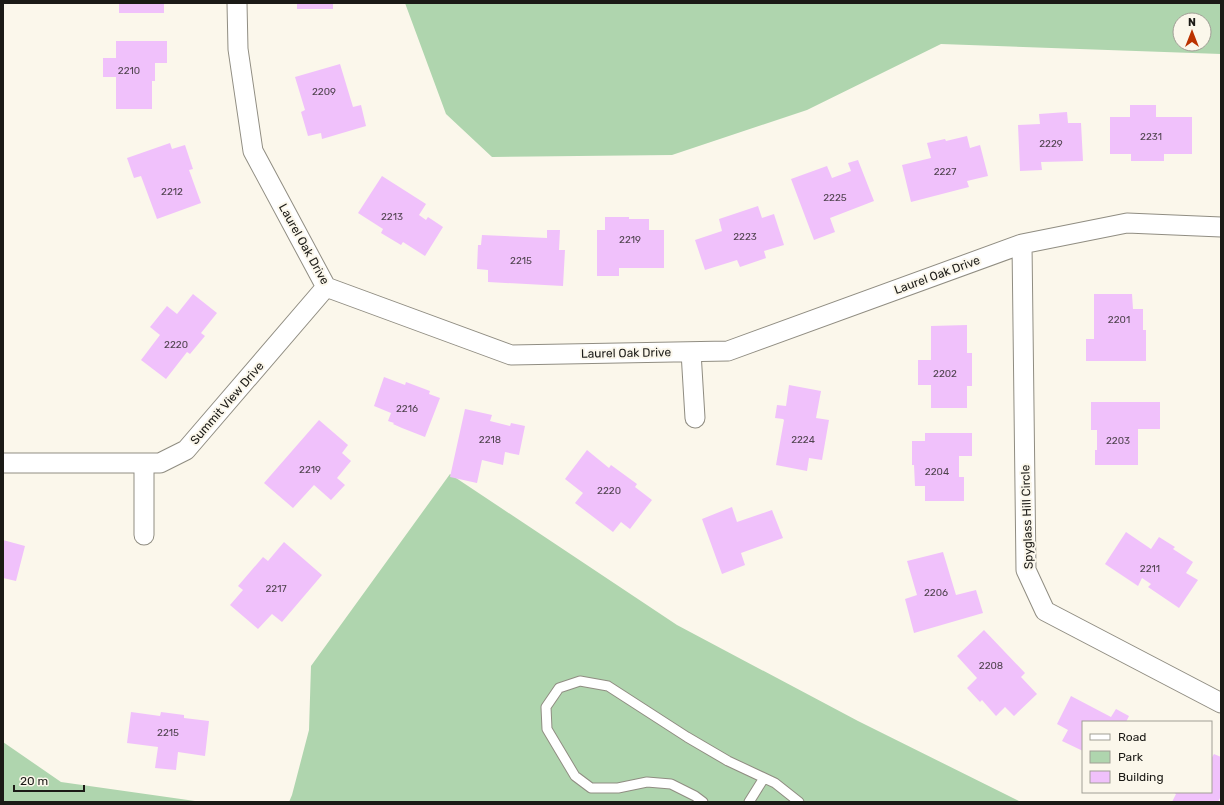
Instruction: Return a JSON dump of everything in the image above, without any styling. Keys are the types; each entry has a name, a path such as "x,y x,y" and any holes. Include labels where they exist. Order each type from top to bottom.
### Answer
{"street":[{"name":"Laurel Oak Drive","path":"238,3 238,49 254,151 326,287 511,355 728,351 1022,244 1127,223 1221,227"},
{"name":"Spyglass Hill Circle","path":"1022,244 1026,570 1045,611 1221,703"},
{"name":"Summit View Drive","path":"3,463 160,463 186,450 326,287"},
{"path":"691,352 694,418"},
{"path":"144,463 144,535"}],"lane":[{"path":"703,802 695,796 671,784 647,782 618,788 591,788 575,776 547,729 546,707 559,688 580,681 608,686 687,737 728,761 775,783 798,802"},
{"path":"749,802 764,778"}],"green space":[{"path":"405,3 1221,3 1221,54 941,44 807,110 672,155 492,157 446,114"},
{"path":"450,474 677,625 858,721 1021,802 289,802 309,730 311,666"},
{"path":"3,742 61,782 202,802 3,802"}],"building":[{"path":"119,3 164,3 164,13 119,13"},
{"path":"297,3 333,3 333,9 297,9"},
{"path":"116,41 167,41 167,63 155,63 155,81 152,81 152,109 116,109 116,77 103,77 103,58 116,58"},
{"path":"340,64 353,107 361,105 366,126 322,139 321,133 308,136 301,112 305,110 295,77"},
{"path":"1130,105 1156,105 1156,117 1192,117 1192,154 1164,154 1164,161 1131,161 1131,154 1110,154 1110,117 1130,117"},
{"path":"1067,112 1068,123 1081,123 1083,161 1041,162 1042,170 1020,171 1018,125 1040,124 1039,114"},
{"path":"967,136 970,148 980,145 988,176 967,181 969,187 911,202 902,165 931,158 927,143 945,139 946,141"},
{"path":"170,143 172,149 185,145 193,169 189,170 201,203 157,219 141,176 134,178 127,158"},
{"path":"858,160 874,201 830,218 835,232 814,240 791,179 827,166 832,178 851,171 848,163"},
{"path":"382,176 426,204 419,215 426,220 428,217 443,227 425,256 403,242 401,245 381,233 383,229 358,213"},
{"path":"758,206 762,218 774,214 784,245 764,251 766,258 740,267 737,260 705,270 695,240 722,231 719,219"},
{"path":"605,217 649,219 649,230 664,230 664,268 619,268 619,276 597,276 597,230 605,230"},
{"path":"547,230 560,230 559,250 565,250 563,286 488,282 488,270 477,269 478,245 481,245 482,235 547,238"},
{"path":"193,294 217,313 201,333 205,336 190,354 187,352 166,379 141,360 160,335 150,327 167,306 177,314"},
{"path":"1094,294 1132,294 1133,309 1143,309 1143,330 1146,330 1146,361 1086,361 1086,339 1094,339"},
{"path":"967,325 967,353 972,353 972,386 967,386 967,408 931,408 931,385 918,385 918,360 931,360 931,326"},
{"path":"384,377 405,385 406,382 430,391 429,394 440,398 425,437 388,421 391,413 374,406"},
{"path":"789,385 821,391 816,418 829,420 822,460 809,458 807,471 776,465 784,420 775,418 777,405 786,406"},
{"path":"1091,402 1160,402 1160,429 1138,429 1138,465 1095,465 1097,430 1091,430"},
{"path":"465,409 492,415 490,421 510,426 511,423 525,426 519,455 505,452 503,465 482,460 477,483 450,477"},
{"path":"319,420 348,445 342,453 351,461 337,478 345,485 331,500 314,485 293,508 264,483"},
{"path":"925,433 972,433 972,456 959,456 959,477 964,477 964,501 925,501 925,486 915,486 914,465 912,465 912,441 925,441"},
{"path":"587,450 609,468 611,465 637,484 635,487 652,500 630,529 621,522 613,532 575,503 583,493 565,479"},
{"path":"732,507 737,522 772,510 783,538 741,553 745,565 722,574 702,519"},
{"path":"1126,532 1151,549 1159,537 1175,547 1173,549 1193,562 1186,573 1198,580 1179,608 1148,587 1151,584 1142,578 1138,586 1105,564"},
{"path":"3,540 25,546 16,581 3,578"},
{"path":"284,542 322,575 282,622 272,614 258,629 230,605 243,590 238,586 263,557 268,561"},
{"path":"943,552 956,595 976,590 983,613 914,633 905,599 917,595 907,561"},
{"path":"984,630 1025,673 1021,677 1037,694 1014,716 1005,707 996,716 982,700 980,702 967,688 977,678 957,656"},
{"path":"1071,696 1111,717 1116,709 1129,716 1126,721 1082,721 1082,751 1062,741 1068,730 1057,724"},
{"path":"131,712 160,716 161,712 184,715 184,718 209,721 205,756 178,752 176,770 155,768 158,747 127,743"},
{"path":"1214,754 1221,757 1221,796 1218,802 1172,802 1176,794 1174,793 1212,793 1212,757"}]}
